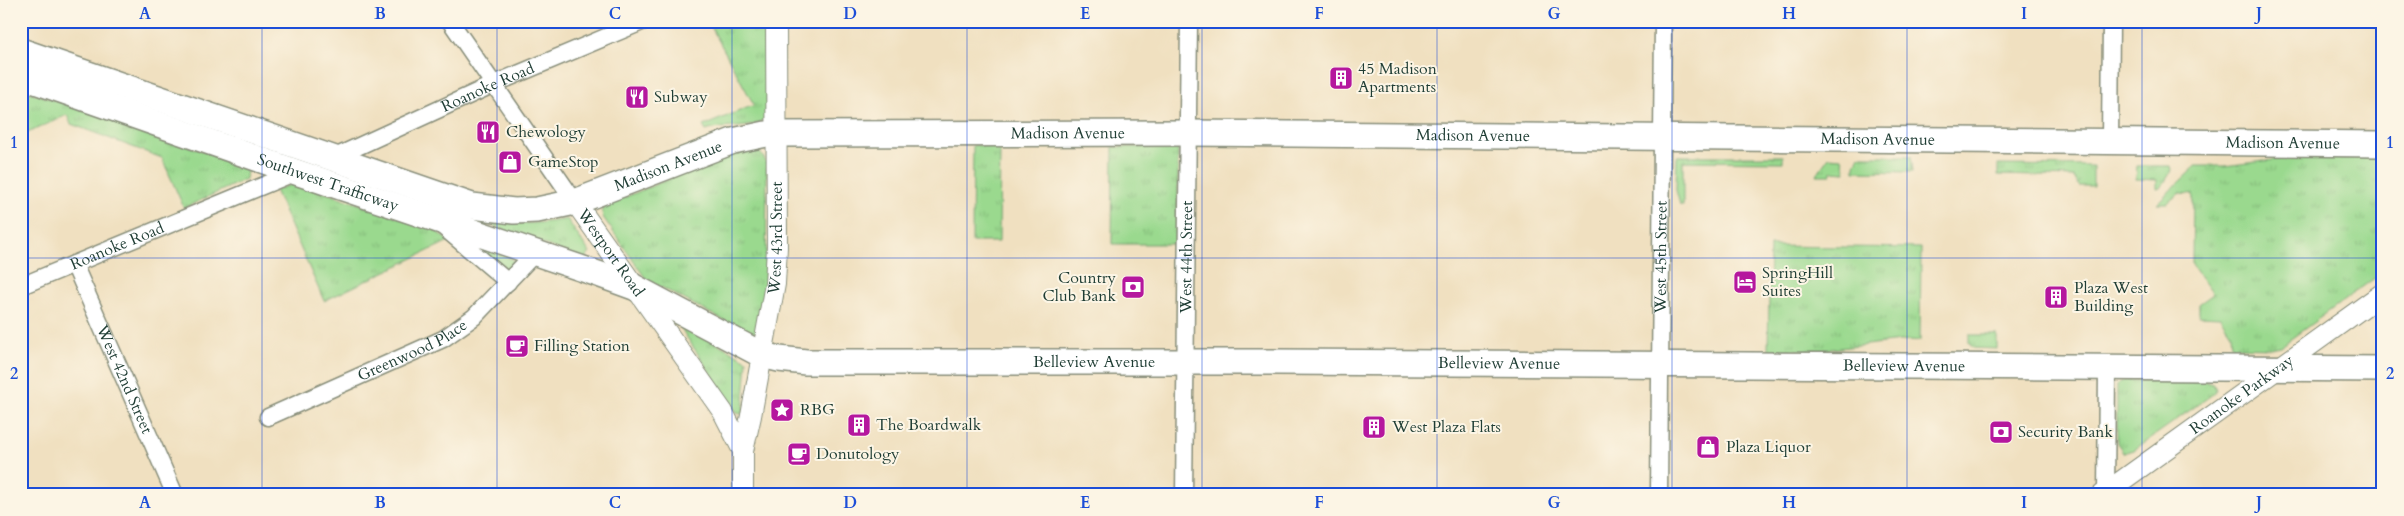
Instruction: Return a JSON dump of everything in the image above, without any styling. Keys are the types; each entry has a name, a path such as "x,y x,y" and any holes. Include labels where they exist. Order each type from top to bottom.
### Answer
{"main road":[{"name":"Southwest Trafficway","path":"21,51 472,206 514,212 537,210 575,202"},
{"name":"Southwest Trafficway","path":"21,76 634,288"},
{"name":"Madison Avenue","path":"575,202 733,141 777,133 1188,133 2383,144"},
{"name":"Belleview Avenue","path":"634,288 762,354 779,359 806,362 1185,362 2383,369"}],"street":[{"name":"Westport Road","path":"450,21 634,288 723,412 743,451 743,495"},
{"name":"Roanoke Road","path":"333,158 494,84 644,21"},
{"name":"West 43rd Street","path":"743,451 775,284 776,21"},
{"name":"West 44th Street","path":"1184,495 1189,21"},
{"name":"West 45th Street","path":"1659,495 1662,21"},
{"path":"2110,142 2111,21"},
{"name":"Roanoke Road","path":"21,286 296,172"},
{"path":"432,218 508,282"},
{"name":"Greenwood Place","path":"268,417 443,339 474,317 535,253"},
{"name":"West 42nd Street","path":"74,264 175,495"},
{"name":"Roanoke Parkway","path":"2105,494 2383,293"},
{"path":"2105,494 2107,367"}],"green space":[{"path":"708,21 769,21 767,117 761,122 754,125 706,131 703,126 754,105"},
{"path":"21,89 241,164 247,170 246,179 184,208 162,158 71,124 67,115 21,136"},
{"path":"973,145 1000,146 999,242 972,242"},
{"path":"1113,147 1178,147 1178,244 1112,244"},
{"path":"757,148 767,163 766,283 757,331 751,335 646,279 603,217 602,211 606,205 727,155"},
{"path":"1677,156 1783,156 1783,162 1683,161 1683,205 1680,205 1676,190"},
{"path":"1859,156 1911,156 1913,172 1855,171 1855,165"},
{"path":"1829,157 1842,158 1846,172 1831,171 1831,175 1816,175"},
{"path":"2288,158 2383,158 2383,272 2281,346 2270,348 2232,347 2231,333 2220,317 2199,316 2199,304 2213,294 2192,265 2193,194 2180,193 2167,203 2157,203 2196,166 2224,166"},
{"path":"1998,165 2093,166 2093,186 2079,186 2074,177 1998,175"},
{"path":"2137,166 2171,166 2172,170 2161,188 2157,189 2157,180 2136,179"},
{"path":"293,184 300,184 433,229 449,241 324,301 275,190"},
{"path":"455,212 483,220 511,223 538,223 567,219 590,253 585,259"},
{"path":"471,244 512,259 514,262 509,273"},
{"path":"1770,246 1921,248 1920,341 1909,340 1823,350 1768,350"},
{"path":"684,325 747,360 743,413 737,413 684,333 681,327"},
{"path":"1969,335 1997,335 1997,349 1973,348 1969,343"},
{"path":"2125,380 2204,381 2213,384 2216,389 2213,394 2134,450 2124,453 2117,443 2117,386 2118,383"}],"place":[{"name":"45 Madison Apartments","path":"1341,78"},
{"name":"Subway","path":"637,97"},
{"name":"Chewology","path":"488,132"},
{"name":"GameStop","path":"510,162"},
{"name":"SpringHill Suites","path":"1745,282"},
{"name":"Country Club Bank","path":"1133,287"},
{"name":"Plaza West Building","path":"2056,297"},
{"name":"Filling Station","path":"517,346"},
{"name":"RBG","path":"782,410"},
{"name":"The Boardwalk","path":"859,425"},
{"name":"West Plaza Flats","path":"1374,427"},
{"name":"Security Bank","path":"2001,432"},
{"name":"Plaza Liquor","path":"1708,447"},
{"name":"Donutology","path":"799,454"}]}
